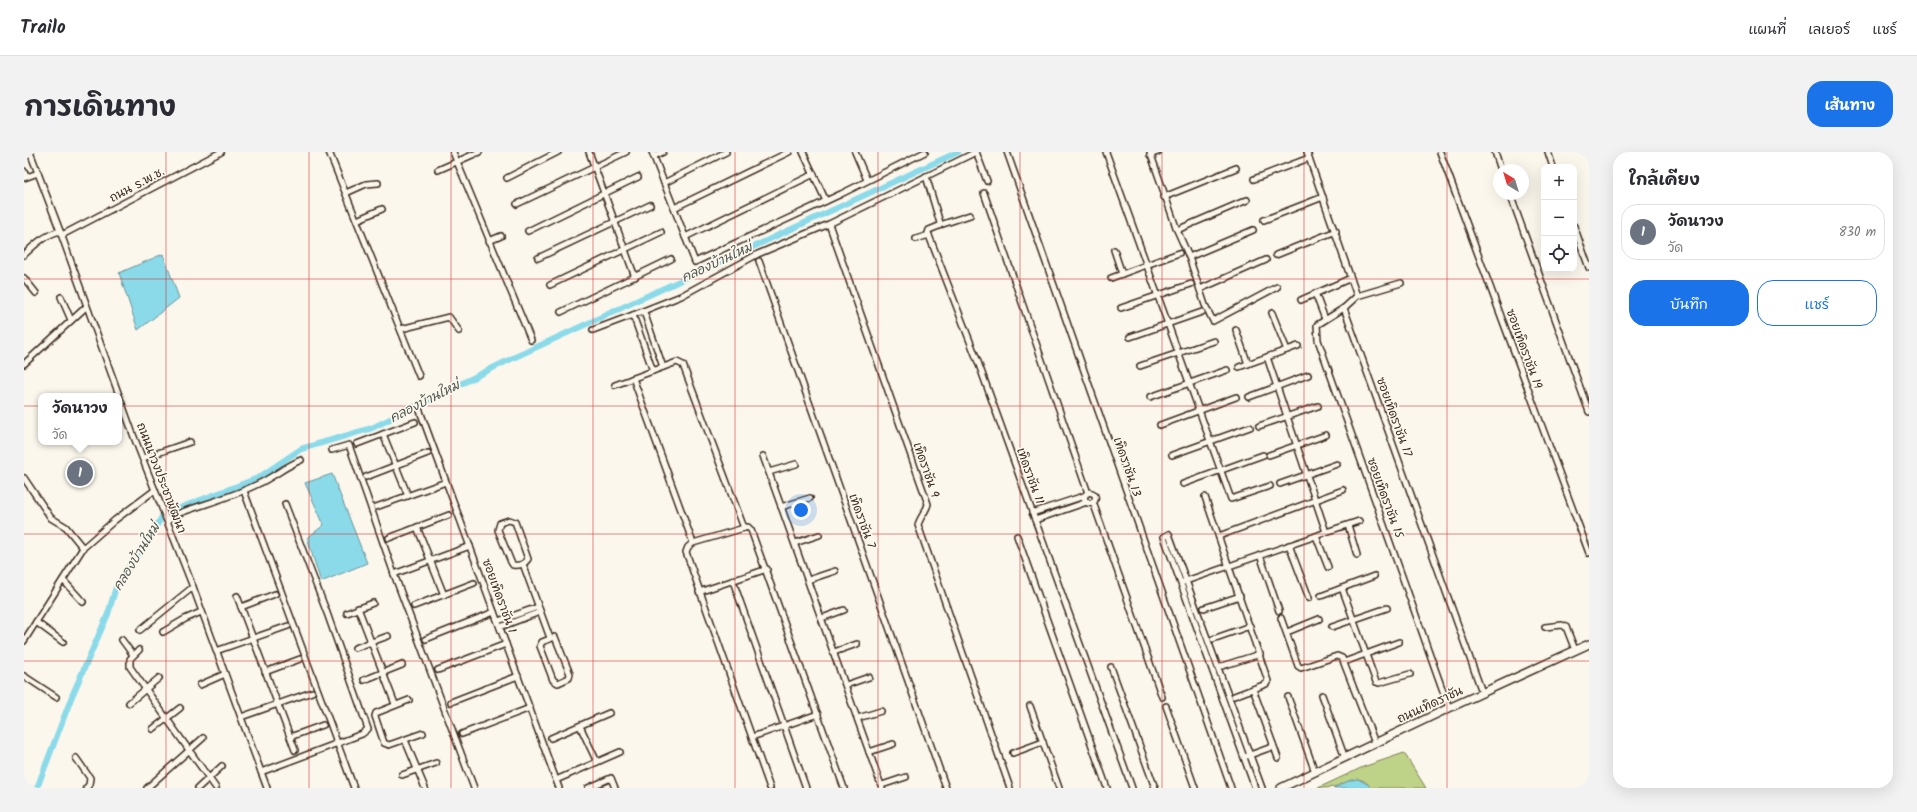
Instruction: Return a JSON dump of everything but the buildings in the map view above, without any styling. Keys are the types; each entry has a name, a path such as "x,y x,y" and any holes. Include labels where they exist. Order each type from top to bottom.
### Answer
{"street":[{"name":"ถนนนาวงประชาพัฒนา","path":"30,152 118,393"},
{"name":"ถนน ร.พ.ช.","path":"24,255 37,243 52,233 61,233 221,152"},
{"path":"329,152 419,376"},
{"path":"453,152 531,340"},
{"path":"438,170 479,152"},
{"path":"507,178 558,152"},
{"path":"589,152 606,194 624,250 635,277"},
{"path":"517,204 626,152"},
{"path":"662,152 653,154 693,260 698,262 925,152"},
{"path":"664,183 726,152"},
{"path":"674,208 789,152"},
{"path":"803,152 826,201"},
{"path":"855,152 867,180"},
{"path":"593,330 644,312 681,296 758,254 829,224 976,152 987,181"},
{"name":"เทิดราชัน 13","path":"1006,152 1231,788"},
{"path":"1106,152 1231,499 1270,486"},
{"path":"1158,152 1150,153 1164,197 1189,257 1205,306 1213,321 1277,287"},
{"name":"ซอยเทิดราชัน 19","path":"1440,152 1589,553"},
{"path":"1495,152 1499,164"},
{"path":"1548,152 1552,164"},
{"path":"1254,180 1308,155 1336,231 1357,296"},
{"path":"1164,197 1236,168"},
{"path":"24,171 25,177 38,173"},
{"path":"685,237 814,174"},
{"path":"926,176 940,225"},
{"path":"528,231 638,177"},
{"path":"346,193 366,184 378,183"},
{"path":"984,193 1086,494 1087,502"},
{"path":"1264,220 1323,196"},
{"path":"1177,230 1247,200"},
{"path":"1512,200 1589,412"},
{"path":"538,258 650,205"},
{"path":"357,220 382,209"},
{"path":"916,239 929,235 929,230 940,225 970,215"},
{"name":"เทิดราชัน 9","path":"829,224 928,504 926,510 919,519 918,525 1010,788"},
{"path":"1189,257 1253,230"},
{"path":"1276,255 1336,231"},
{"path":"550,285 660,232"},
{"path":"1577,234 1589,268"},
{"name":"เทิดราชัน 11","path":"929,235 1035,520 1132,788"},
{"path":"489,241 502,236"},
{"path":"1114,250 1122,274"},
{"path":"1111,278 1179,253"},
{"path":"560,312 671,259"},
{"path":"1200,289 1266,260"},
{"name":"เทิดราชัน 7","path":"759,261 946,788"},
{"path":"24,278 36,293"},
{"path":"1301,300 1351,278"},
{"path":"1315,293 1325,319 1344,308 1357,296 1400,283"},
{"path":"1121,308 1190,284"},
{"path":"61,297 72,320"},
{"path":"24,364 86,307"},
{"name":"ซอยเทิดราชัน 17","path":"1344,308 1482,692"},
{"path":"644,312 663,367"},
{"path":"1130,337 1202,312"},
{"path":"1272,313 1287,350"},
{"path":"633,315 653,371"},
{"path":"401,330 450,317 459,331"},
{"name":"ซอยเทิดราชัน 15","path":"1325,319 1317,325 1318,340 1449,708"},
{"path":"1236,330 1248,364"},
{"path":"1140,366 1214,341"},
{"path":"1239,368 1298,346"},
{"path":"1267,357 1326,532"},
{"path":"615,385 677,362 683,365 744,528"},
{"path":"1150,397 1226,370"},
{"path":"1249,397 1308,376"},
{"path":"633,378 693,544"},
{"path":"1160,425 1236,397"},
{"name":"ถนนนาวงประชาพัฒนา","path":"122,402 267,788"},
{"path":"1259,426 1318,406"},
{"name":"ซอยเทิดราชัน 1","path":"420,412 559,788"},
{"path":"357,444 415,422"},
{"path":"1172,455 1210,440 1250,427"},
{"path":"383,434 408,496"},
{"path":"1183,484 1326,435"},
{"path":"143,458 190,442"},
{"path":"332,450 349,445 394,574 474,788"},
{"path":"366,477 428,454"},
{"path":"763,456 882,787 906,777"},
{"path":"166,519 244,491 281,472 290,464 301,460"},
{"path":"769,472 796,464"},
{"path":"1280,484 1337,464"},
{"path":"24,478 51,518 66,527 83,548"},
{"path":"376,507 446,482"},
{"path":"24,641 83,548 114,520 155,490"},
{"path":"1219,536 1343,490"},
{"path":"244,491 354,788"},
{"path":"1032,513 1086,494 1094,495 1093,502 1162,697"},
{"path":"1206,497 1268,681 1266,684 1253,690 1234,696"},
{"path":"782,508 810,498"},
{"path":"1035,520 1087,502 1093,502"},
{"path":"286,504 368,729"},
{"path":"389,538 449,515"},
{"path":"509,520 515,522 528,559 523,564 513,565 511,562 498,530 500,523 509,520"},
{"path":"1181,584 1359,521"},
{"path":"1348,525 1357,555"},
{"path":"417,527 444,595"},
{"path":"770,788 686,552 688,547 693,544 748,527 751,530 767,569 844,788"},
{"path":"1255,788 1164,535 1170,534 1262,788"},
{"path":"795,543 819,535"},
{"path":"1017,536 1108,788"},
{"path":"1316,536 1328,567"},
{"path":"1289,545 1308,598"},
{"path":"394,574 470,546"},
{"path":"1260,555 1279,611"},
{"path":"523,564 550,638"},
{"path":"699,592 767,569"},
{"path":"808,580 835,571"},
{"path":"1321,596 1374,576"},
{"path":"62,580 83,602"},
{"path":"733,581 806,788"},
{"path":"414,606 474,583"},
{"path":"140,630 192,587"},
{"path":"1342,588 1376,682 1380,683 1410,674"},
{"path":"241,607 275,594"},
{"path":"237,596 295,750"},
{"path":"1204,608 1240,596"},
{"path":"347,613 373,603"},
{"path":"358,608 395,704"},
{"path":"1332,627 1388,608"},
{"path":"499,624 539,610"},
{"path":"822,618 844,610"},
{"path":"163,632 185,619 201,612"},
{"path":"426,639 494,612"},
{"path":"1282,618 1298,666 1301,668 1337,656 1342,658 1375,743"},
{"path":"1287,632 1319,619"},
{"path":"36,622 64,642"},
{"path":"1545,626 1562,625 1566,627 1575,650"},
{"path":"216,651 288,626"},
{"path":"1213,639 1250,626"},
{"path":"355,648 388,636"},
{"path":"550,638 557,638 570,674 569,678 558,683 553,680 540,646 542,642 550,638"},
{"path":"122,640 133,655"},
{"path":"1344,662 1399,642"},
{"path":"438,670 506,644"},
{"path":"834,652 857,644"},
{"name":"ถนนเทิดราชัน","path":"1281,788 1482,692 1589,644"},
{"path":"139,650 130,659 130,667 216,788"},
{"path":"1222,666 1260,654"},
{"path":"265,672 300,659"},
{"path":"364,680 402,665"},
{"path":"1111,667 1156,788"},
{"path":"200,686 224,674"},
{"path":"24,676 56,697"},
{"path":"451,702 518,676"},
{"path":"846,685 869,677"},
{"path":"129,703 159,678"},
{"path":"1253,690 1278,758"},
{"path":"240,717 312,692"},
{"path":"1322,695 1344,758"},
{"path":"1288,697 1315,772"},
{"path":"409,700 395,704 376,713 375,716 378,726 386,745 406,740 423,733"},
{"path":"1030,706 1058,788"},
{"path":"1166,706 1195,788"},
{"path":"153,729 180,708"},
{"path":"462,734 530,708"},
{"path":"858,718 881,711"},
{"path":"551,738 609,713"},
{"path":"752,737 818,714"},
{"path":"290,737 323,725"},
{"path":"261,772 362,734 368,729 378,726"},
{"path":"580,726 597,762"},
{"path":"147,788 203,738"},
{"path":"406,740 425,788"},
{"path":"1013,752 1043,742"},
{"path":"870,752 893,744"},
{"path":"1243,757 1272,747 1272,744"},
{"path":"556,780 620,752"},
{"path":"76,758 90,778 89,785 86,788"},
{"path":"402,775 436,763"},
{"path":"198,788 222,766"},
{"path":"588,788 598,786 611,778 615,788"}],"green space":[{"path":"1404,753 1426,788 1370,788 1363,780 1358,779 1334,787 1318,788 1363,767"}],"water":[{"path":"163,254 179,298 138,330 119,273"},
{"path":"332,474 367,563 321,582 307,538 324,525 305,483"},
{"path":"1358,779 1369,785 1370,788 1333,788 1351,780"}],"waterway":[{"name":"คลองบ้านใหม่","path":"37,788 72,696 108,614 116,587 164,514 258,478 301,449 372,428 513,358 958,152"}],"place":[{"name":"วัดนาวง","path":"80,473"}]}
